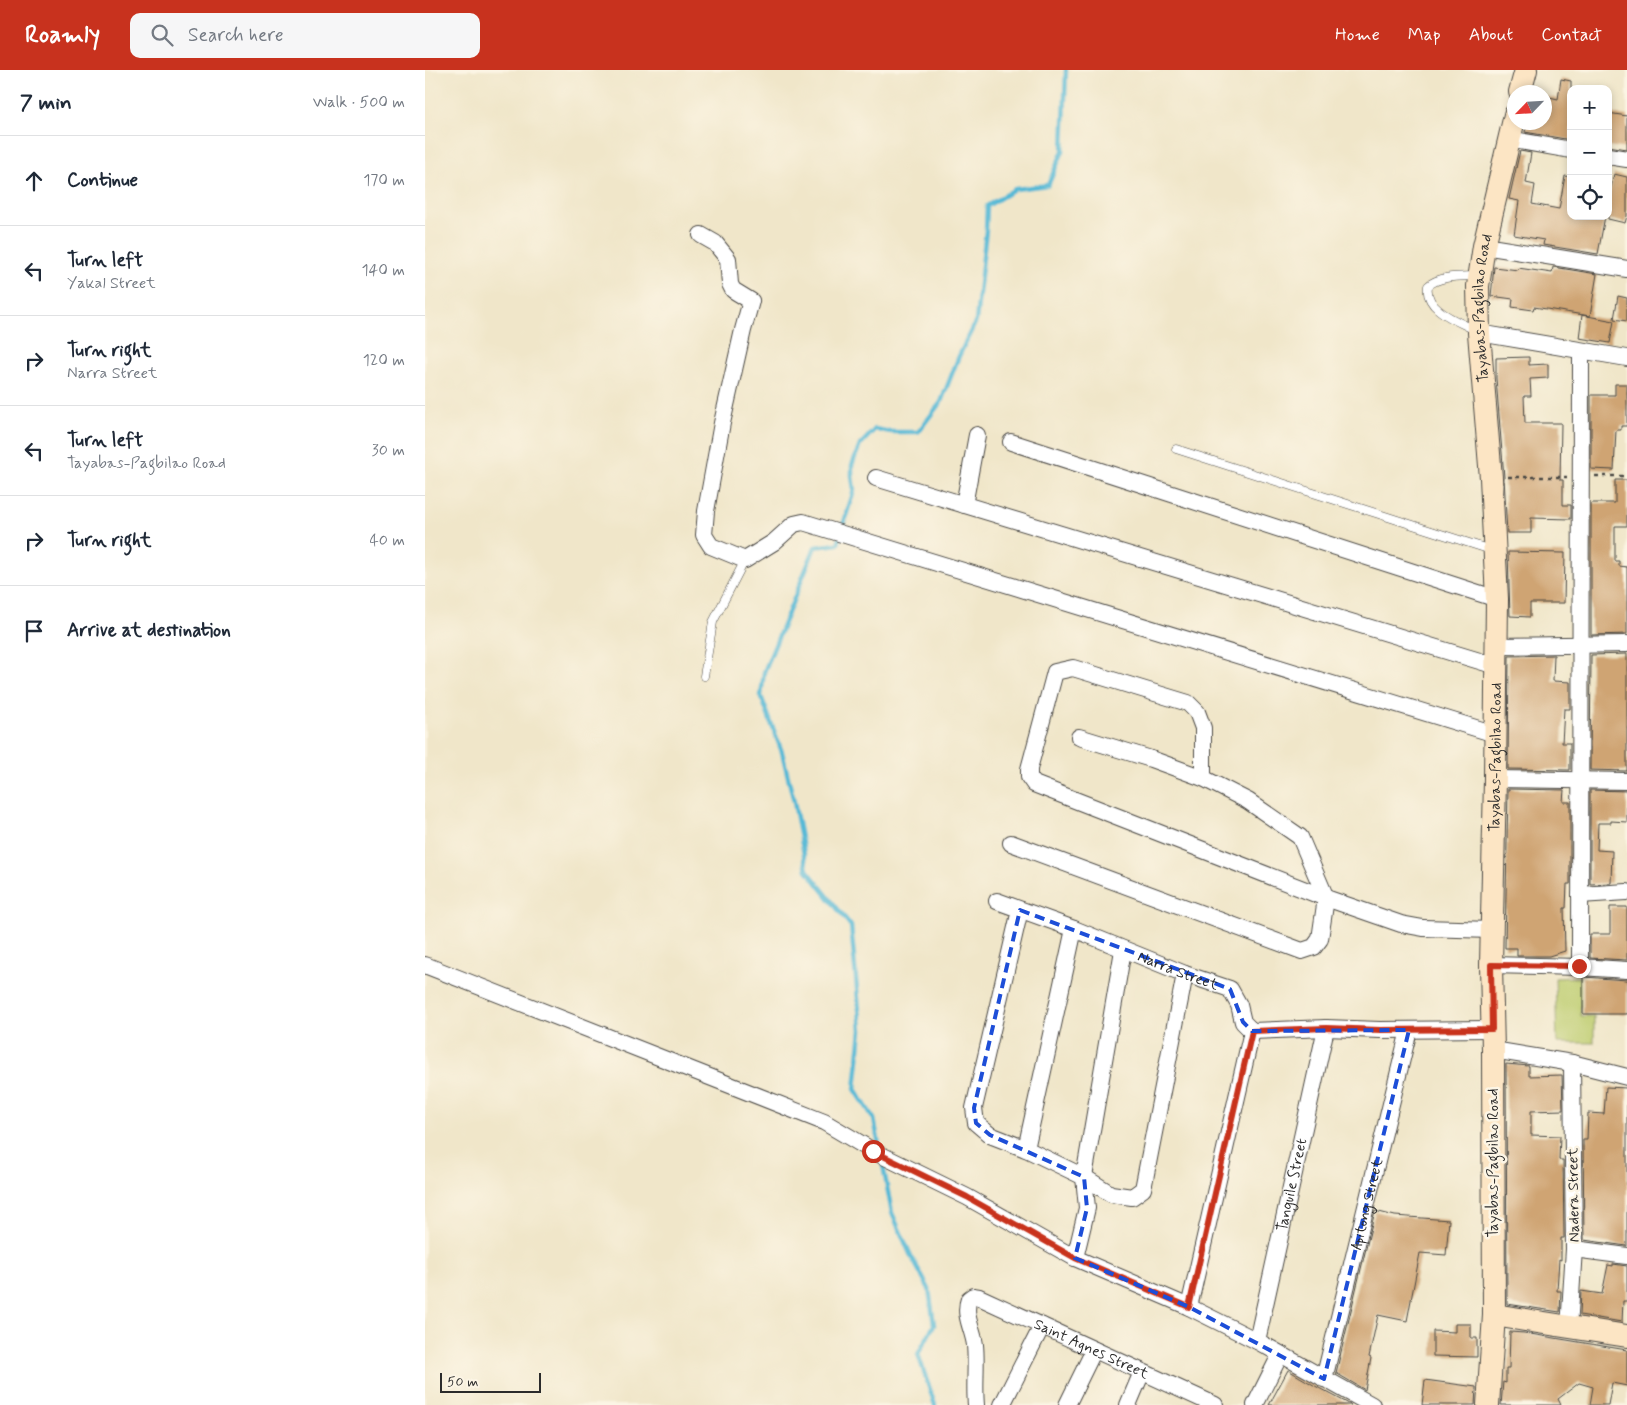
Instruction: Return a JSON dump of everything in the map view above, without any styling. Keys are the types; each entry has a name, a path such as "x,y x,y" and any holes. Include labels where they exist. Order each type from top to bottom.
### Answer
{"main road":[{"path":"1522,85 1526,70"},
{"name":"Tayabas-Pagbilao Road","path":"1488,1405 1493,1315 1491,965 1497,598 1491,478 1479,332 1478,286 1484,246 1511,130"},
{"path":"1493,1315 1627,1336"}],"street":[{"path":"1508,139 1567,149"},
{"path":"1612,157 1627,159"},
{"path":"701,235 715,243 728,259 730,284 733,290 751,301 722,423 707,511 705,535 711,546 745,560 774,542 794,524 803,522 1495,734"},
{"path":"1484,246 1627,269"},
{"path":"1479,332 1627,358"},
{"path":"1579,966 1581,351"},
{"path":"964,505 977,435"},
{"path":"1011,442 1497,598"},
{"path":"876,478 964,505 1496,656 1581,644 1627,644"},
{"path":"1203,778 1203,728 1197,712 1188,703 1073,668 1055,672 1029,768 1029,777 1034,784 1326,898 1401,924 1423,928 1492,930"},
{"path":"1011,843 1302,951 1314,947 1320,939 1326,898 1300,837 1248,801 1203,778 1151,759 1079,737"},
{"path":"1495,780 1627,781"},
{"path":"1580,895 1627,892"},
{"name":"Narra Street","path":"997,902 1073,929 1185,974 1230,989 1239,1004 1243,1022 1252,1031"},
{"path":"1020,910 975,1108 976,1123 990,1135 1084,1178 1111,1194 1132,1197 1143,1189 1185,974"},
{"path":"1026,1150 1073,929"},
{"path":"1075,1258 1087,1208 1084,1178 1123,950"},
{"path":"425,965 824,1122 873,1151 967,1197 1075,1258 1189,1307 1257,1341 1371,1405"},
{"path":"1491,965 1579,966 1627,970"},
{"path":"1189,1307 1252,1031 1326,1028 1409,1030 1492,1039 1627,1077"},
{"name":"Tanguile Street","path":"1257,1341 1326,1028"},
{"name":"Apitong Street","path":"1324,1379 1409,1030"},
{"name":"Nadera Street","path":"1569,1328 1574,1249 1572,1063"},
{"path":"1574,1249 1627,1256"},
{"name":"Saint Agnes Street","path":"975,1405 975,1345 966,1312 969,1298 973,1296 979,1297 1142,1372 1189,1400 1215,1405"},
{"path":"1002,1405 1042,1326"},
{"path":"1067,1405 1094,1350"},
{"path":"1255,1405 1280,1355"},
{"path":"1128,1405 1142,1372"}],"lane":[{"path":"1479,275 1432,282 1428,286 1427,293 1430,302 1439,310 1479,332"},
{"path":"1176,450 1495,551"},
{"path":"704,676 713,622 745,560"}],"path":[{"path":"1491,478 1627,476"}],"highlighted area":[{"path":"1020,910 1230,989 1243,1022 1252,1031 1409,1030 1324,1379 1189,1307 1075,1258 1087,1208 1084,1177 990,1135 976,1123 974,1108"}],"green space":[{"path":"1580,977 1581,1016 1594,1016 1594,1043 1557,1043 1555,978"}],"building":[{"path":"1561,79 1571,81 1571,85 1567,85 1567,139 1525,132 1525,130 1552,130 1552,98 1558,99"},
{"path":"1612,114 1627,116 1627,149 1612,147"},
{"path":"1520,151 1531,153 1526,183 1535,185 1532,204 1559,209 1565,176 1567,176 1567,220 1604,220 1598,254 1543,245 1544,240 1514,235 1519,201 1509,199"},
{"path":"1614,174 1627,177 1627,216 1625,223 1612,220 1612,183"},
{"path":"1494,267 1552,273 1553,267 1597,274 1590,316 1534,307 1533,310 1512,307 1513,299 1491,296"},
{"path":"1618,296 1627,298 1627,321 1614,319"},
{"path":"1582,315 1614,321 1610,343 1579,338"},
{"path":"1529,357 1529,365 1548,364 1548,378 1530,379 1531,396 1524,396 1525,423 1561,423 1560,480 1563,480 1563,505 1571,505 1571,519 1531,518 1531,533 1507,533 1496,358"},
{"path":"1615,384 1627,384 1627,426 1621,426 1621,430 1616,430 1614,470 1591,469 1591,395 1615,395"},
{"path":"1615,480 1627,480 1627,526 1615,526 1615,561 1619,561 1619,566 1627,567 1627,634 1591,635 1591,503 1615,503"},
{"path":"1508,552 1565,553 1564,603 1530,603 1530,617 1510,616"},
{"path":"1627,654 1627,771 1590,770 1591,655"},
{"path":"1554,655 1553,681 1570,682 1570,709 1564,709 1562,743 1570,743 1570,770 1508,769 1509,656"},
{"path":"1508,789 1564,790 1563,802 1570,802 1570,884 1567,884 1566,908 1564,908 1565,951 1549,956 1517,956 1517,948 1505,948"},
{"path":"1590,790 1627,791 1627,822 1611,821 1611,823 1598,823 1597,850 1612,851 1611,883 1590,884"},
{"path":"1610,907 1627,907 1627,960 1590,958 1590,934 1610,934"},
{"path":"1583,977 1627,980 1627,1014 1583,1014"},
{"path":"1506,1064 1529,1066 1529,1076 1562,1075 1563,1110 1531,1111 1531,1135 1560,1136 1559,1160 1563,1160 1564,1238 1561,1238 1561,1260 1559,1259 1557,1291 1561,1291 1560,1312 1507,1304"},
{"path":"1606,1087 1627,1088 1627,1246 1584,1240 1583,1140 1587,1140 1588,1113 1604,1114"},
{"path":"1375,1211 1395,1216 1449,1220 1446,1255 1420,1253 1407,1321 1378,1315 1369,1357 1371,1358 1365,1390 1336,1373"},
{"path":"1613,1264 1627,1266 1627,1301 1623,1301 1622,1322 1580,1315 1581,1291 1602,1294 1608,1265 1613,1266"},
{"path":"1455,1324 1471,1324 1471,1338 1477,1338 1477,1357 1433,1356 1433,1331 1455,1332"},
{"path":"1510,1332 1627,1350 1627,1386 1612,1383 1608,1405 1590,1405 1593,1387 1579,1383 1558,1399 1561,1405 1501,1405 1503,1382 1506,1383 1506,1368 1509,1368"},
{"path":"1288,1370 1317,1387 1351,1405 1269,1405"},
{"path":"1425,1380 1476,1387 1475,1405 1422,1405"}],"waterway":[{"path":"842,529 854,490 852,465 860,445 875,429 891,432 918,432 941,402 959,356 976,321 987,206 1015,189 1048,185 1063,151 1066,70"},
{"path":"840,537 838,544 815,547 764,672 761,696 782,752 807,870 851,926 861,1030 855,1089 874,1119 880,1150"},
{"path":"882,1160 892,1213 911,1256 929,1289 934,1325 918,1354 935,1405"}],"route":[{"path":"873,1151 967,1197 1075,1258 1189,1307 1252,1031 1326,1028 1380,1030 1492,1029 1491,965 1579,966"}]}
